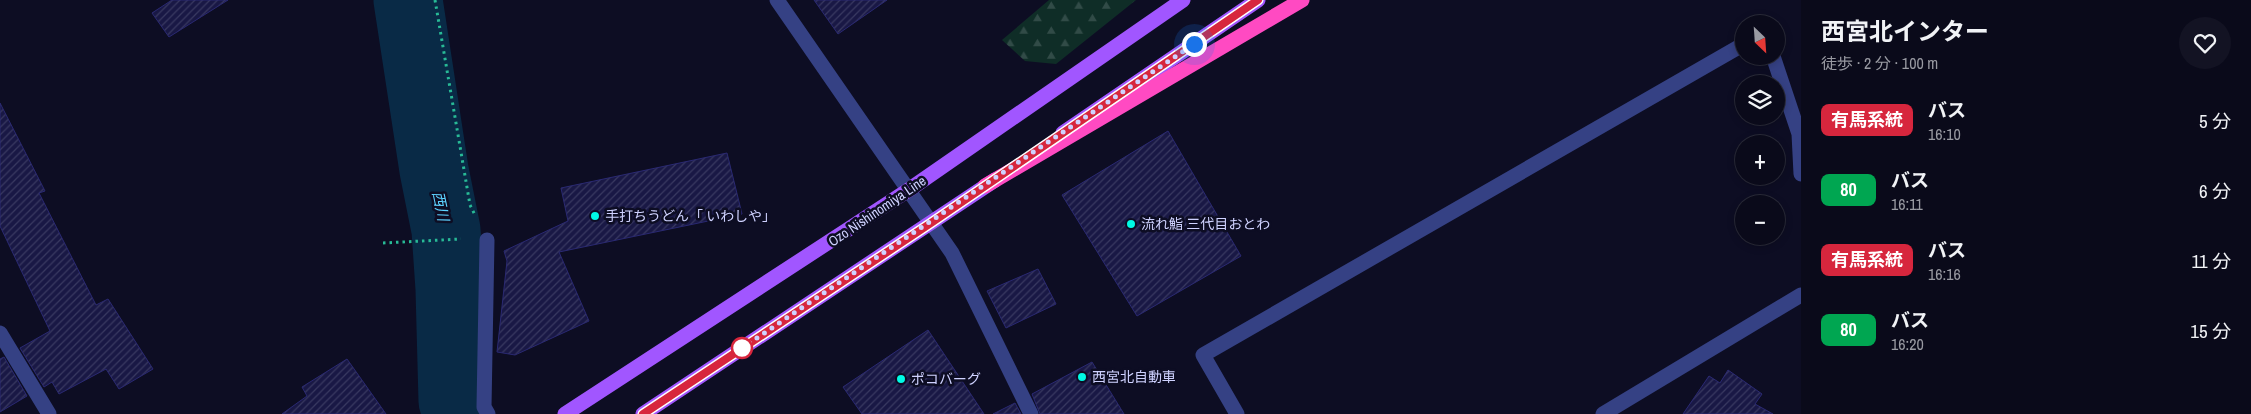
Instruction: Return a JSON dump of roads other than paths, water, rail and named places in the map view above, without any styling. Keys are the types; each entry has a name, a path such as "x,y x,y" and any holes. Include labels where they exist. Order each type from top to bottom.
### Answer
{"highway":[{"path":"985,186 1302,0"}],"main road":[{"name":"Ozo Nishinomiya Line","path":"565,414 910,189 1184,0"},
{"path":"643,414 931,223 1258,0"}],"street":[{"path":"777,0 910,189 952,253 1031,414"},
{"path":"1237,414 1203,356 1735,49"},
{"path":"1776,65 1798,134 1801,174"},
{"path":"487,240 484,407 488,414"},
{"path":"1602,414 1801,295"},
{"path":"0,333 49,414"}],"waterway":[{"name":"西川","path":"408,0 434,170 446,230 450,289 453,401 458,414"}],"place":[{"name":"手打ちうどん「 いわしや」","path":"595,216"},
{"name":"流れ鮨 三代目おとわ","path":"1131,224"},
{"name":"西宮北自動車","path":"1082,377"},
{"name":"ポコバーグ","path":"901,379"}]}
